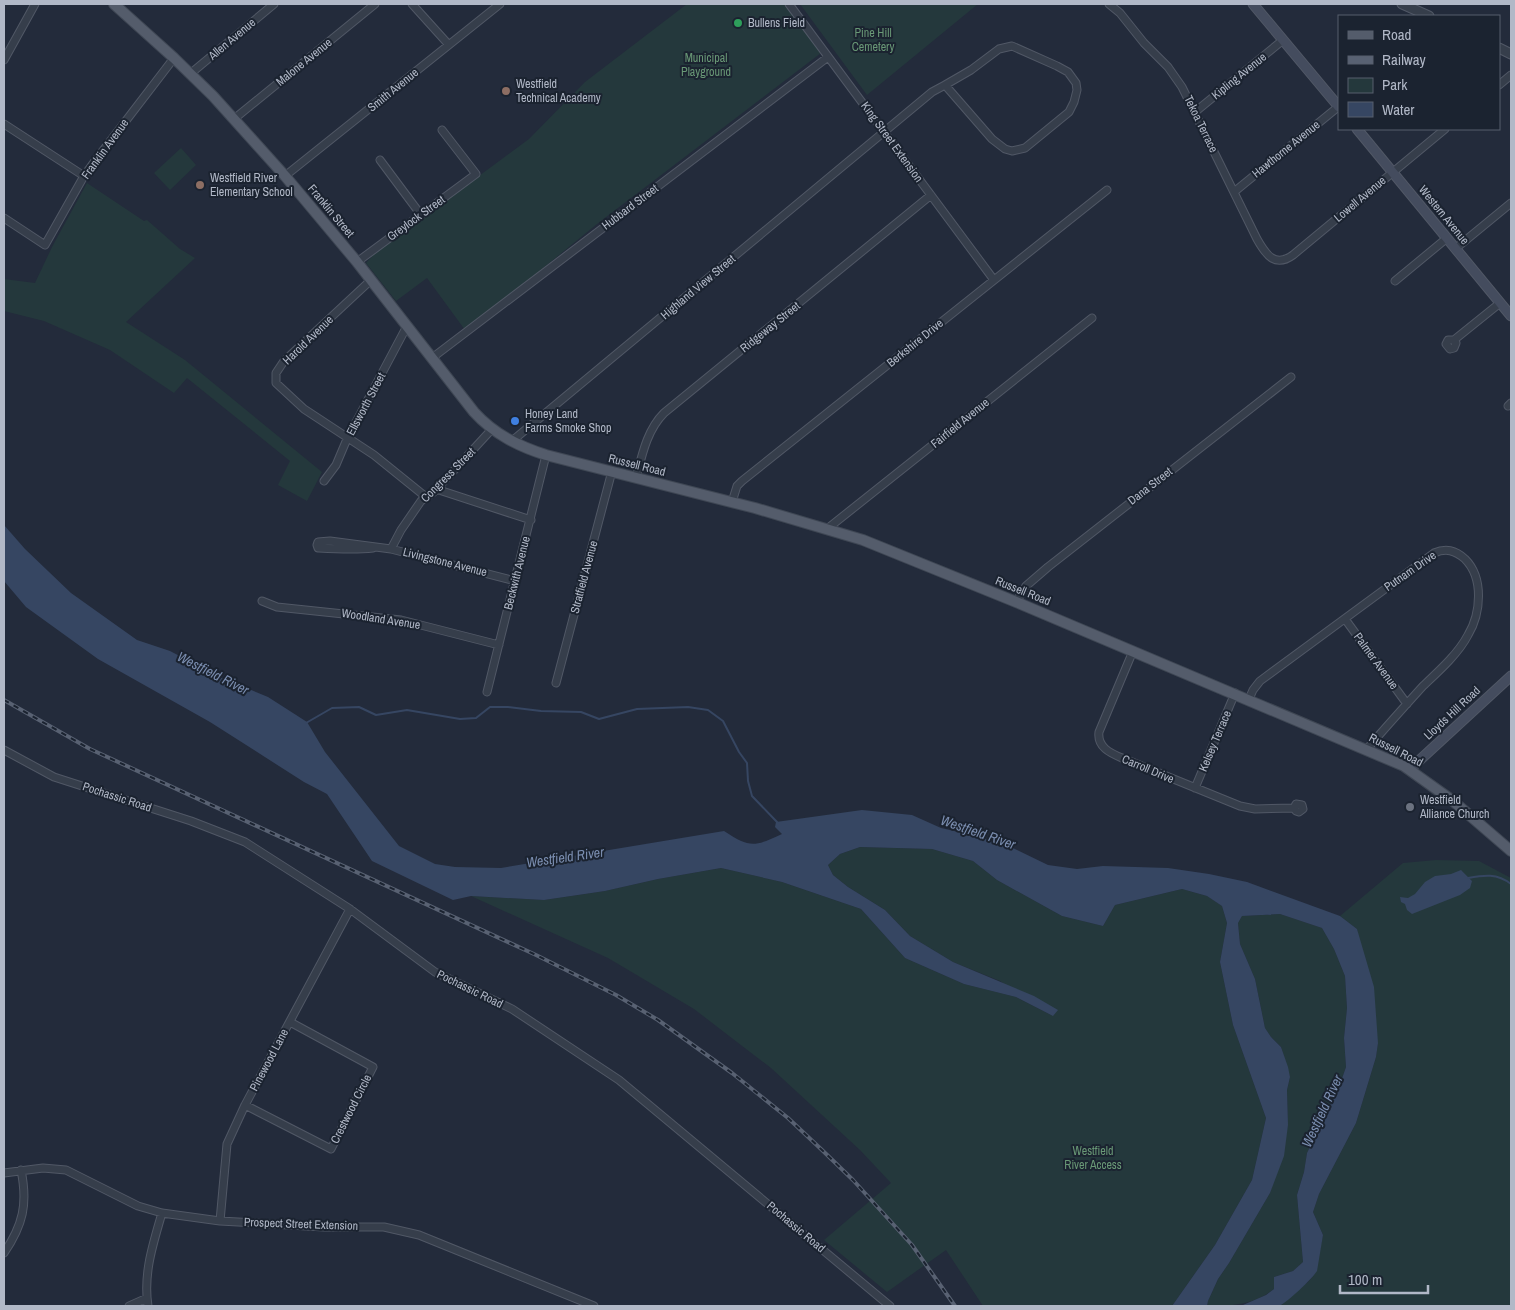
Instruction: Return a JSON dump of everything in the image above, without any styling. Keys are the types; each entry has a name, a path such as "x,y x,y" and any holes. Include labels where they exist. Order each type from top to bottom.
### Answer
{"main road":[{"name":"Franklin Street","path":"114,4 190,74 234,119 285,176 357,262 470,406 492,429"},
{"path":"1253,4 1338,106"},
{"name":"Western Avenue","path":"1358,130 1511,315"},
{"name":"Russell Road","path":"492,429 512,441 546,454 732,502 874,544 1133,650 1410,769 1453,801 1511,851"},
{"name":"Lloyds Hill Road","path":"1410,769 1511,676"}],"street":[{"path":"4,59 35,4"},
{"name":"Allen Avenue","path":"190,74 274,4"},
{"name":"Malone Avenue","path":"234,119 375,4"},
{"path":"412,4 449,45"},
{"name":"Smith Avenue","path":"285,176 500,4"},
{"name":"King Street Extension","path":"790,4 994,280"},
{"name":"Tekoa Terrace","path":"1109,4 1120,12 1144,43 1168,67 1182,87 1260,244 1272,258"},
{"path":"1402,4 1427,15"},
{"name":"Kipling Avenue","path":"1195,112 1284,40"},
{"name":"Highland View Street","path":"512,441 921,100 945,85 971,70 999,49 1007,46 1017,48 1068,72 1076,83 1077,90 1074,102 1068,112 1025,148 1012,151 1004,149 992,139 945,85"},
{"name":"Hubbard Street","path":"432,358 828,56"},
{"name":"Franklin Avenue","path":"4,218 45,245 84,176 174,58"},
{"path":"1500,84 1511,75"},
{"name":"Hawthorne Avenue","path":"1234,192 1338,108"},
{"path":"4,124 84,176"},
{"name":"Greylock Street","path":"357,262 476,174 442,130"},
{"name":"Lowell Avenue","path":"1272,258 1281,261 1289,258 1444,130"},
{"path":"380,160 421,214"},
{"name":"Berkshire Drive","path":"732,502 737,486 742,481 1107,190"},
{"name":"Ridgeway Street","path":"636,478 653,427 664,413 931,195"},
{"path":"1455,249 1511,203"},
{"path":"1395,281 1447,238"},
{"name":"Harold Avenue","path":"347,439 304,408 276,383 275,378 278,368 284,361 371,280"},
{"path":"1454,340 1500,304"},
{"name":"Fairfield Avenue","path":"827,529 1092,318"},
{"name":"Ellsworth Street","path":"324,481 336,465 347,439 407,326"},
{"name":"Dana Street","path":"1016,602 1026,586 1048,567 1291,377"},
{"name":"Congress Street","path":"391,549 401,530 421,501 435,491 492,429"},
{"path":"347,439 374,455 426,497"},
{"name":"Beckwith Avenue","path":"487,692 546,454"},
{"name":"Stratfield Avenue","path":"556,683 612,471"},
{"path":"435,491 438,490 531,520"},
{"name":"Livingstone Avenue","path":"373,548 357,550 318,548 317,545 318,542 330,542 391,549 515,580"},
{"name":"Putnam Drive","path":"1249,699 1260,681 1440,550 1456,552 1471,566 1478,599 1476,614 1468,634 1441,668 1367,749"},
{"name":"Woodland Avenue","path":"262,601 277,607 401,620 499,645"},
{"name":"Palmer Avenue","path":"1345,619 1407,704"},
{"name":"Carroll Drive","path":"1133,650 1101,728 1099,736 1101,744 1105,749 1114,755 1235,805 1250,809 1294,808"},
{"name":"Kelsey Terrace","path":"1195,788 1235,693"},
{"name":"Pochassic Road","path":"4,750 54,777 192,821 245,842 350,909 435,972 512,1009 619,1080 890,1306"},
{"name":"Pinewood Lane","path":"220,1221 227,1144 245,1105 350,909"},
{"name":"Crestwood Circle","path":"245,1105 331,1149 373,1067 290,1022"},
{"name":"Prospect Street Extension","path":"4,1173 50,1168 66,1170 130,1202 162,1213 220,1221 324,1227 384,1227 419,1235 594,1306"},
{"path":"4,1253 18,1231 23,1215 24,1190 21,1170"},
{"path":"148,1306 148,1267 162,1213"},
{"path":"129,1306 147,1298"}],"green space":[{"name":"Municipal Playground","path":"687,4 785,4 821,53 597,224 465,330 427,278 396,301 366,263 376,252 529,139 585,82"},
{"name":"Pine Hill Cemetery","path":"800,4 978,4 867,95"},
{"path":"181,148 196,165 170,190 154,173"},
{"path":"87,183 144,221 147,220 180,249 195,258 126,322 185,360 322,472 307,501 278,485 290,461 187,378 174,393 110,350 44,321 4,311 4,279 35,283 52,247"},
{"name":"Westfield River Access","path":"860,847 932,849 973,861 997,880 1062,916 1103,926 1115,905 1182,889 1207,896 1222,906 1227,923 1220,962 1233,1025 1266,1118 1252,1180 1215,1245 1172,1306 983,1306 946,1250 887,1292 824,1240 891,1183 860,1150 771,1068 694,1009 608,958 471,896 544,900 605,891 721,868 782,882 861,909 905,958 964,984 1016,997 1053,1016 1000,981 953,962 910,936 885,910 848,887 833,875 828,865 840,854"},
{"path":"1436,860 1479,861 1511,878 1511,1306 1278,1306 1314,1275 1323,1235 1313,1212 1319,1194 1356,1123 1376,1057 1378,1043 1357,929 1340,916 1403,863"},
{"path":"1280,914 1322,928 1334,949 1345,976 1347,1008 1344,1038 1346,1067 1339,1087 1307,1153 1297,1195 1303,1262 1293,1271 1274,1277 1274,1289 1259,1298 1242,1304 1207,1306 1218,1279 1270,1193 1288,1125 1287,1090 1290,1077 1281,1047 1265,1028 1255,979 1240,944 1238,923 1242,916"}],"water":[{"path":"4,525 25,549 71,593 137,640 170,651 220,677 268,697 307,722 325,752 399,846 435,864 455,867 501,868 724,831 746,843 752,844 782,834 775,827 776,822 862,810 912,815 941,828 980,837 1013,848 1048,865 1077,869 1103,866 1168,868 1209,874 1247,882 1340,916 1357,929 1374,987 1378,1043 1376,1057 1356,1123 1319,1194 1313,1212 1323,1235 1317,1271 1300,1290 1279,1306 1223,1306 1243,1305 1266,1295 1274,1289 1274,1277 1293,1271 1303,1262 1297,1195 1307,1153 1339,1087 1346,1067 1344,1038 1347,1008 1345,976 1334,949 1322,928 1280,914 1242,916 1238,923 1240,944 1255,979 1265,1028 1281,1047 1290,1077 1287,1090 1288,1125 1284,1156 1270,1193 1218,1279 1207,1306 1172,1306 1215,1245 1252,1180 1266,1118 1233,1025 1220,962 1227,923 1222,906 1207,896 1182,889 1115,905 1103,926 1062,916 997,880 973,861 932,849 860,847 840,854 828,865 833,875 848,887 885,910 910,936 953,962 1034,996 1058,1010 1053,1016 1016,997 964,984 905,958 861,909 782,882 721,868 605,891 544,900 471,896 453,900 372,861 327,794 304,782 210,722 98,659 26,607 4,581"},
{"path":"1461,870 1472,881 1470,888 1460,895 1412,914 1407,910 1405,904 1401,902 1400,897 1408,898 1415,894 1425,882 1435,876 1451,874"}],"waterway":[{"path":"306,723 332,708 359,707 376,715 407,710 460,719 476,718 490,707 581,712 599,719 637,709 688,707 708,710 723,721 747,763 748,781 752,796 777,822"},
{"path":"1468,878 1495,876 1511,884"}],"railway":[{"path":"4,700 90,749 536,955 616,995 658,1020 732,1073 788,1118 822,1150 853,1180 912,1245 955,1306"}],"place":[{"name":"Bullens Field","path":"738,23"},
{"name":"Westfield Technical Academy","path":"506,91"},
{"name":"Westfield River Elementary School","path":"200,185"},
{"name":"Honey Land Farms Smoke Shop","path":"515,421"},
{"name":"Westfield Alliance Church","path":"1410,807"}],"water label":[{"name":"Westfield River","path":"213,673"},
{"name":"Westfield River","path":"978,832"},
{"name":"Westfield River","path":"565,857"},
{"name":"Westfield River","path":"1322,1111"}]}
